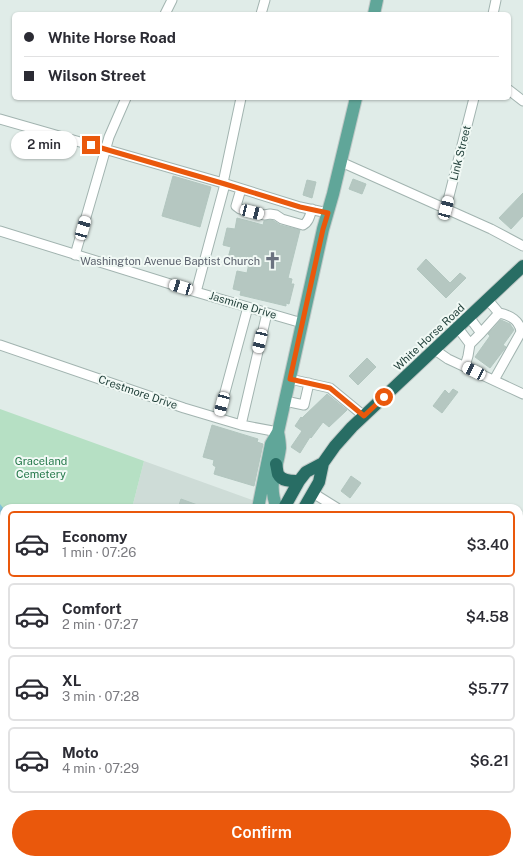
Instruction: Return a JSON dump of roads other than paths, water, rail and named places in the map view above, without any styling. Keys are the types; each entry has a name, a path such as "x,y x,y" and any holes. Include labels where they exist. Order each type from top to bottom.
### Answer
{"highway":[{"name":"White Horse Road","path":"306,504 319,482 323,463 335,446 352,427 523,266"},
{"name":"White Horse Road","path":"286,504 299,481 306,472 323,463"},
{"path":"276,464 278,474 282,478 291,482 299,481"}],"main road":[{"path":"374,12 377,0"},
{"path":"259,504 271,444 278,432 322,236 356,100"},
{"path":"275,504 272,488 280,447 278,432"}],"street":[{"path":"166,12 172,0"},
{"path":"262,12 265,0"},
{"path":"493,12 496,0"},
{"path":"511,92 523,101"},
{"path":"75,255 109,136 125,100"},
{"path":"196,292 224,183 241,100"},
{"name":"Link Street","path":"446,208 473,100"},
{"path":"0,119 328,213"},
{"path":"341,162 446,208 523,246"},
{"path":"241,189 236,206 240,209 264,215 276,215 282,219 304,225 306,224 312,209"},
{"name":"Jasmine Drive","path":"0,231 196,292 302,323"},
{"path":"488,300 499,313 505,314 516,321 521,326 522,332 494,380"},
{"path":"218,418 248,307"},
{"path":"241,425 267,313"},
{"path":"465,366 470,344 499,313"},
{"path":"469,317 481,333"},
{"path":"458,328 470,344"},
{"name":"Crestmore Drive","path":"0,345 184,408 241,425 278,432"},
{"path":"435,350 448,359 523,394"},
{"path":"290,379 330,388 364,416"},
{"path":"285,401 304,405 309,383"},
{"path":"313,493 331,504"}],"place":[{"name":"Washington Avenue Baptist Church","path":"273,261"}],"park label":[{"name":"Graceland Cemetery","path":"41,467"}]}
